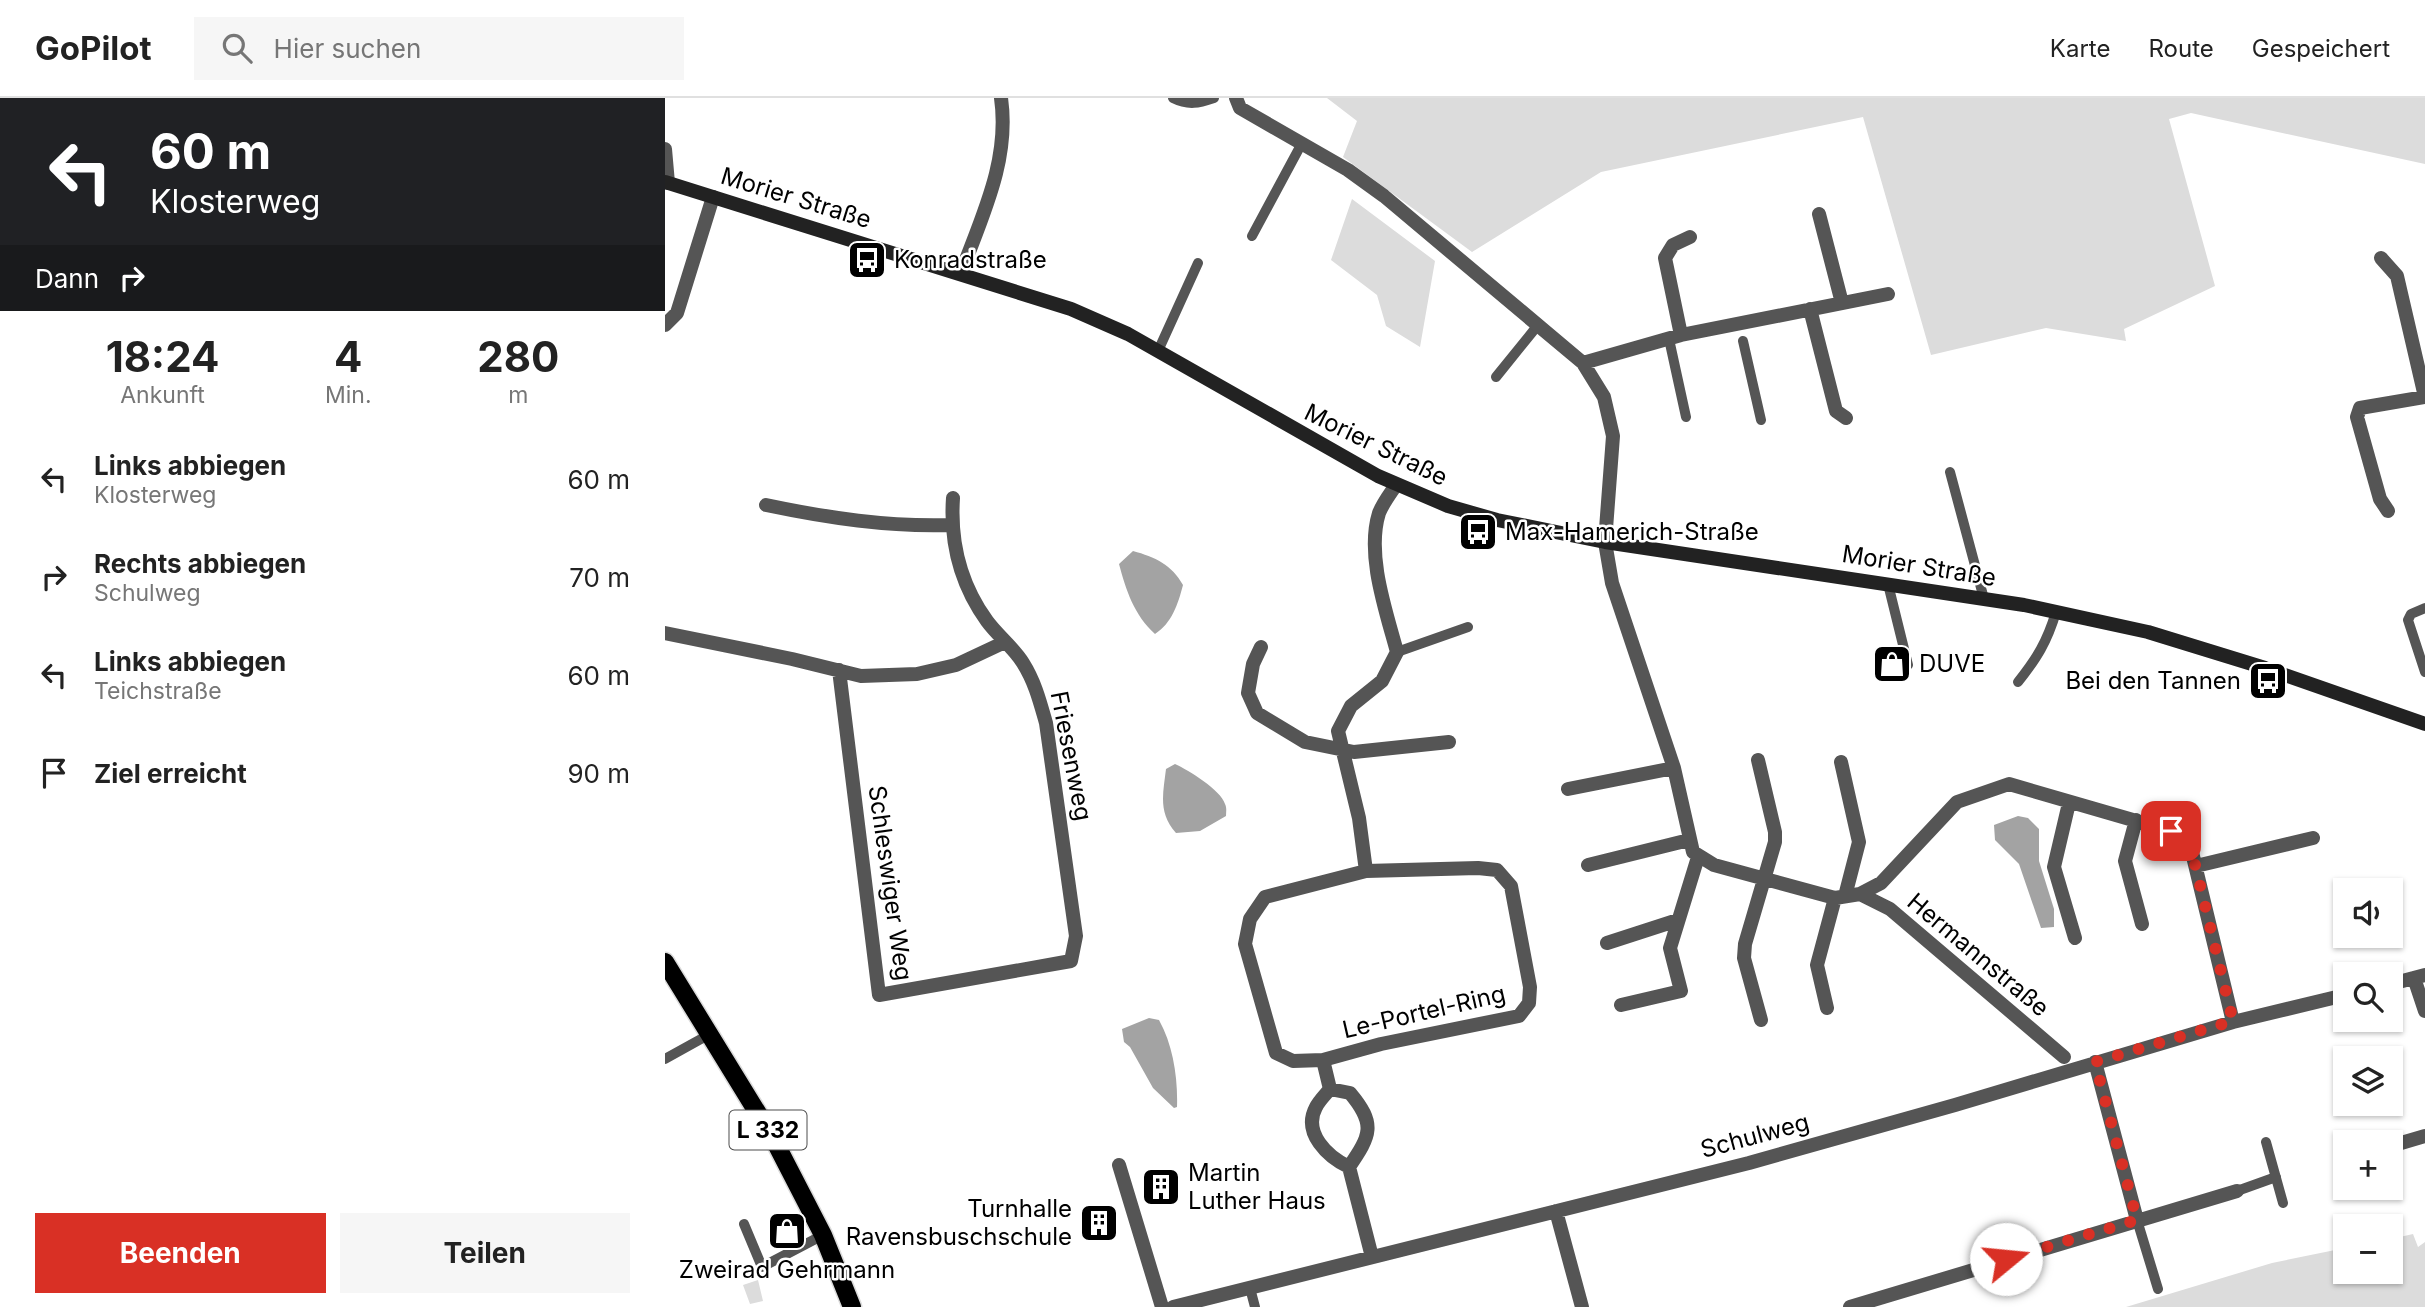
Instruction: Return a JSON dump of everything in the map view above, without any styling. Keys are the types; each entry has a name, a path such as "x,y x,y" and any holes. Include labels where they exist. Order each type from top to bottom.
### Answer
{"main road":[{"name":"Morier Straße","path":"666,183 1071,309 1158,351 1324,447 1396,485 1448,506 1497,520 1605,542 1984,599 2148,632 2265,668 2425,724"},
{"name":"L 332","path":"666,964 773,1138 824,1235 852,1307"}],"street":[{"path":"961,273 998,172 1003,138 1001,98"},
{"path":"1236,98 1240,108 1347,170 1384,196 1583,363 1604,397 1613,436 1605,542 1612,583 1674,768 1689,840 1693,852 1698,856 1670,948 1681,991 1621,1005"},
{"path":"665,149 666,183"},
{"path":"665,325 677,313 713,197"},
{"path":"1819,214 1842,303"},
{"path":"1675,337 1665,258 1673,245 1690,237"},
{"path":"2381,258 2397,276 2425,397 2360,408 2357,417 2380,499 2388,511"},
{"path":"1583,363 1675,337 1888,294"},
{"path":"1811,309 1836,411 1846,418"},
{"path":"1366,872 1359,818 1338,731 1350,706 1382,681 1397,652 1375,557 1374,537 1380,511 1396,485"},
{"name":"Friesenweg","path":"953,498 951,525 963,582 987,621 1022,661 1037,691 1046,723 1076,936 1071,961"},
{"path":"766,505 857,522 914,527 951,525"},
{"path":"665,633 861,676 917,674 956,665 1005,642"},
{"path":"1261,647 1253,664 1248,693 1257,713 1305,742 1354,752 1449,742"},
{"name":"Schleswiger Weg","path":"839,670 879,995 1071,961"},
{"path":"1758,760 1775,842 1745,944 1744,958 1761,1020"},
{"path":"1827,1008 1817,965 1859,842 1841,762"},
{"path":"1568,789 1674,768"},
{"name":"Hermannstraße","path":"1698,856 1764,880 1840,897 1860,894 1881,883 1957,802 2009,784 2171,831 2190,844 2196,866"},
{"path":"2069,803 2054,867 2075,938"},
{"path":"2136,820 2125,862 2142,923"},
{"path":"2233,1021 2196,866 2313,838"},
{"path":"1588,865 1689,840"},
{"name":"Le-Portel-Ring","path":"1478,867 1497,870 1511,886 1530,988 1529,1003 1519,1016 1381,1044 1323,1060 1293,1061 1276,1053 1245,944 1250,919 1265,897 1366,872 1478,867"},
{"name":"Hermannstraße","path":"1860,894 1890,909 2063,1057"},
{"path":"1607,943 1678,920"},
{"path":"2420,977 2425,1012"},
{"name":"Schulweg","path":"1173,1307 1749,1163 2233,1021 2333,998"},
{"name":"Le-Portel-Ring","path":"1323,1060 1330,1089"},
{"path":"2095,1062 2137,1220"},
{"path":"1349,1167 1337,1161 1318,1143 1313,1132 1315,1108 1330,1089 1350,1093 1363,1108 1368,1121 1365,1143 1349,1167 1372,1257"},
{"path":"2403,1142 2425,1136"},
{"path":"1119,1166 1162,1307"},
{"path":"1850,1307 2237,1191"},
{"path":"1556,1211 1582,1307"}],"lane":[{"path":"1173,98 1182,103 1195,104 1214,98"},
{"path":"1252,236 1301,143"},
{"path":"1158,351 1198,263"},
{"path":"1496,377 1538,325"},
{"path":"1675,337 1686,417"},
{"path":"1743,341 1761,421"},
{"path":"1949,472 1984,599"},
{"path":"1888,584 1908,665"},
{"path":"2425,608 2411,614 2408,620 2425,671"},
{"path":"2018,682 2043,647 2056,612"},
{"path":"1397,652 1468,627"},
{"path":"665,1059 710,1034"},
{"path":"2266,1142 2283,1203"},
{"path":"2237,1191 2276,1177"},
{"path":"2137,1220 2158,1289"},
{"path":"744,1224 762,1267 824,1235"},
{"path":"1250,1288 1255,1307"}],"shaded area":[{"path":"1327,98 2425,98 2425,164 2191,113 2169,119 2215,286 2124,329 2126,341 2046,328 1931,355 1863,117 1601,172 1472,252 1343,157 1357,121"},
{"path":"1352,199 1435,261 1420,347 1386,326 1377,295 1331,260"},
{"path":"1133,551 1162,563 1174,572 1183,585 1170,619 1155,634 1136,610 1119,564"},
{"path":"1175,764 1217,793 1226,806 1226,816 1200,831 1176,833 1166,818 1163,803 1166,769"},
{"path":"2018,816 2028,818 2039,829 2039,861 2054,909 2054,927 2041,928 2019,864 1995,840 1994,825"},
{"path":"1149,1018 1159,1020 1171,1051 1177,1085 1177,1107 1174,1108 1153,1088 1130,1047 1124,1042 1122,1029"},
{"path":"2413,1234 2418,1247 2425,1242 2425,1307 2126,1307 2272,1263 2333,1250 2333,1284 2403,1284 2403,1236"},
{"path":"758,1280 763,1301 750,1304 743,1285"}],"place":[{"name":"Konradstraße","path":"867,260"},
{"name":"Max-Hamerich-Straße","path":"1478,532"},
{"name":"DUVE","path":"1892,664"},
{"name":"Bei den Tannen","path":"2268,681"},
{"name":"Martin Luther Haus","path":"1161,1187"},
{"name":"Turnhalle Ravensbuschschule","path":"1099,1223"},
{"name":"Zweirad Gehrmann","path":"787,1231"}],"route":[{"path":"2006,1259 2137,1220 2095,1062 2233,1021 2190,844 2171,831"}]}
